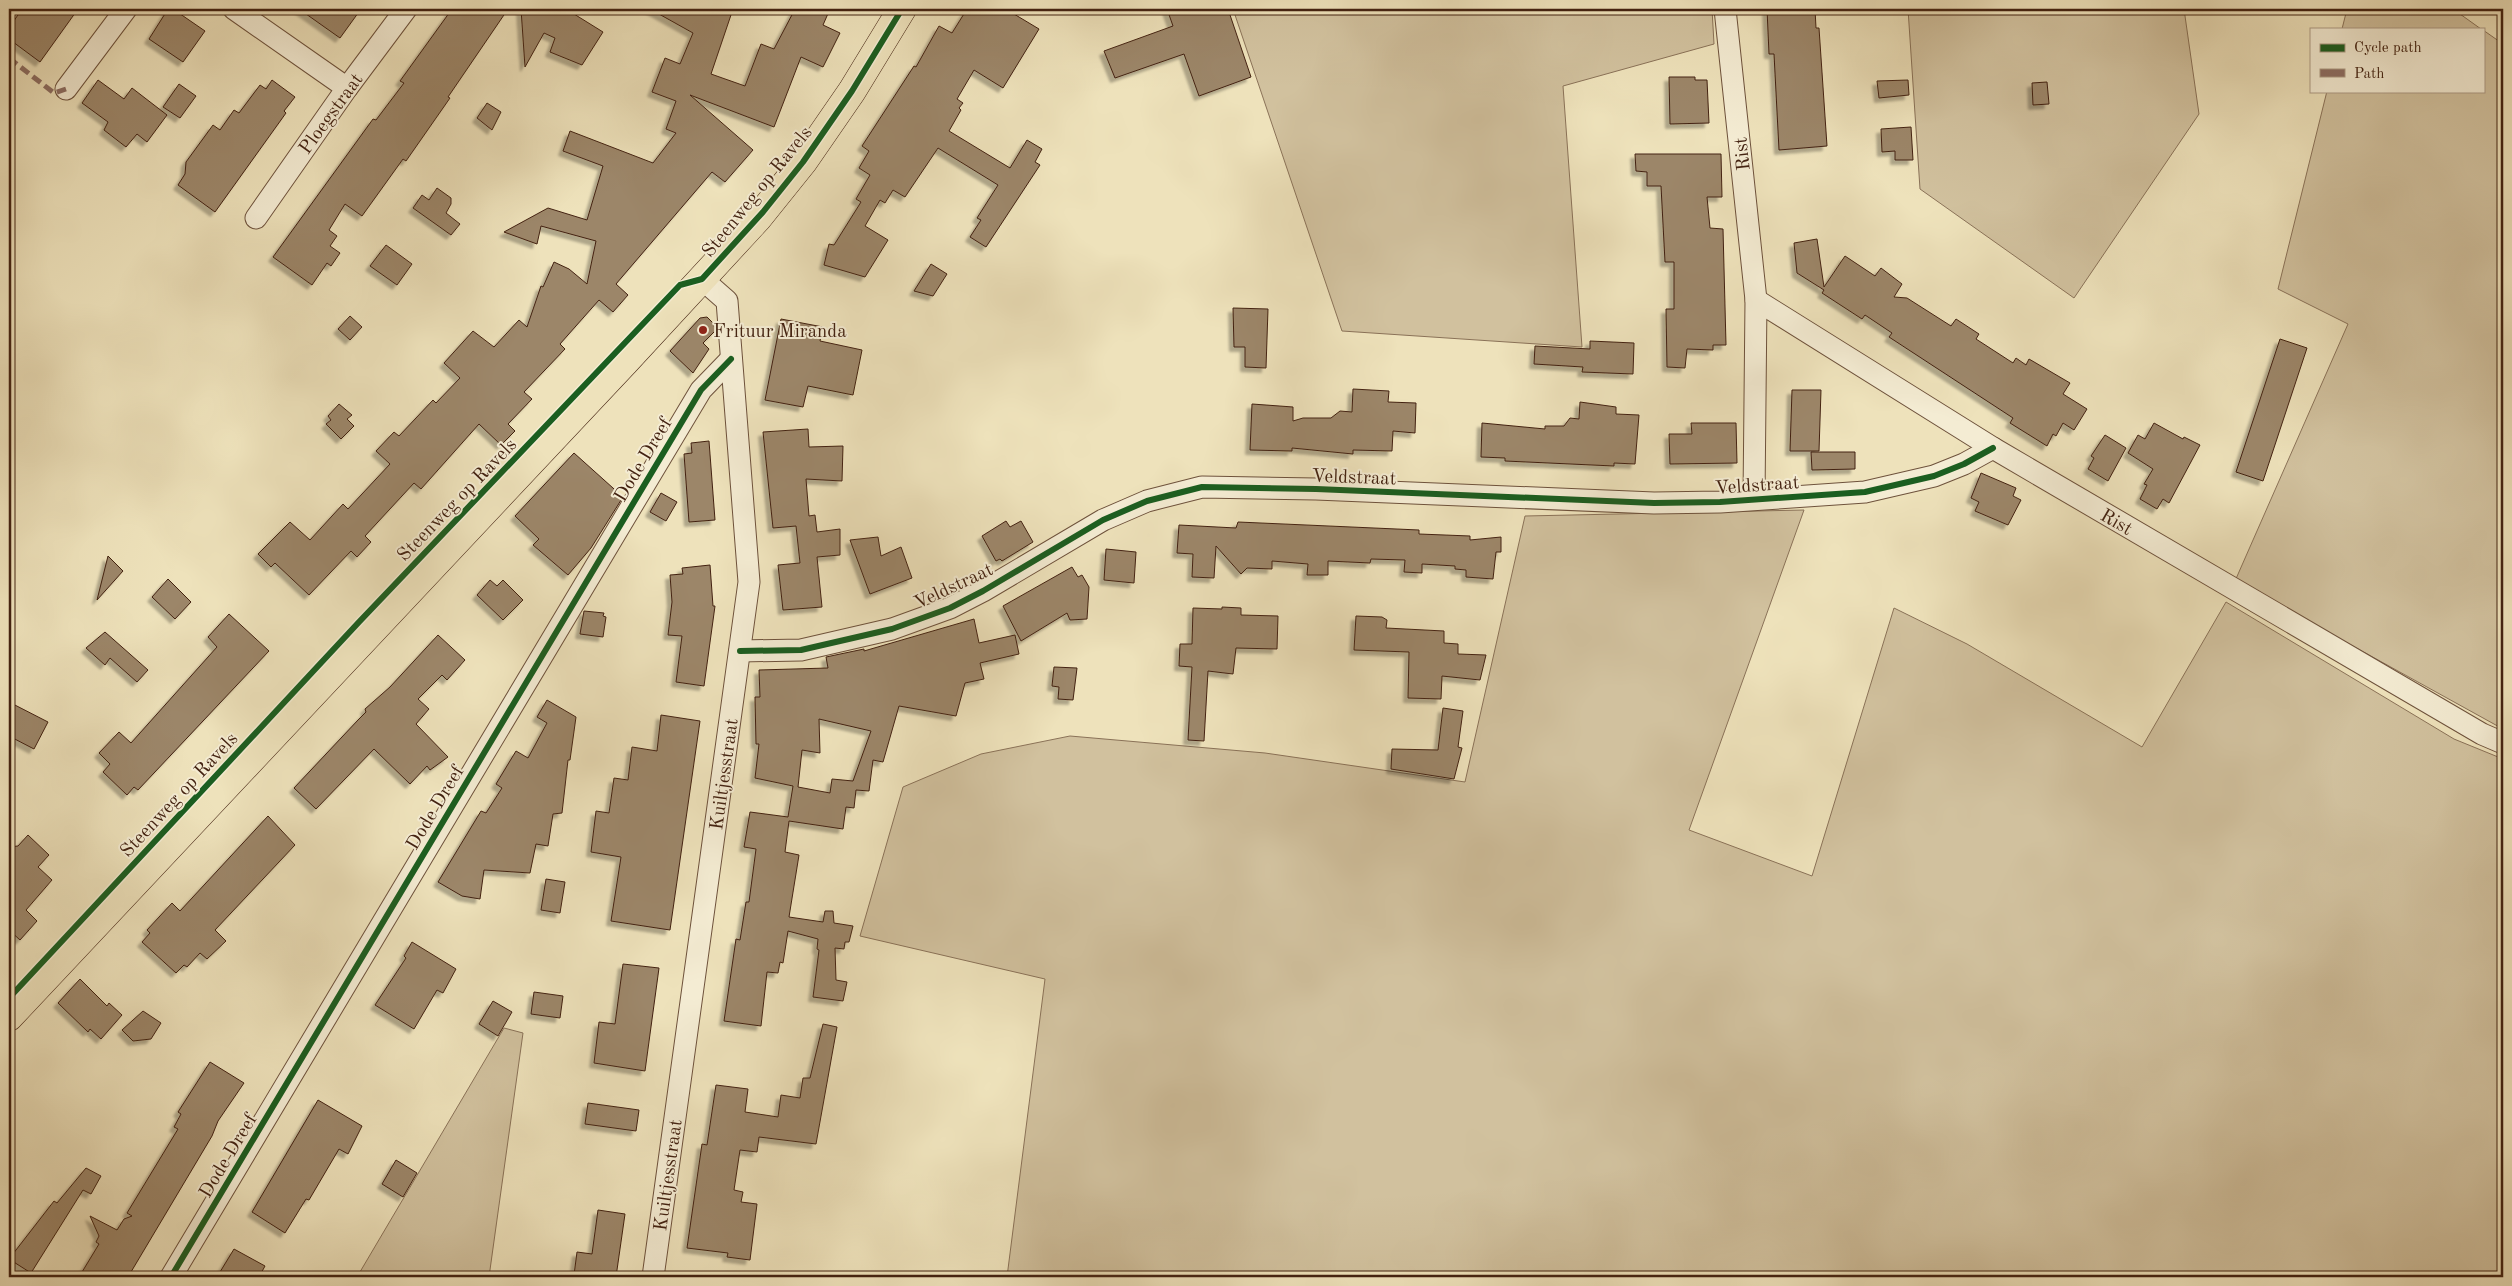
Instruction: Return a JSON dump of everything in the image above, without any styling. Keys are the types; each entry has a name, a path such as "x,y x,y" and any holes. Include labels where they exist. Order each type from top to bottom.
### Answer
{"main road":[{"name":"Steenweg op Ravels","path":"9,1017 758,218 803,162 852,91 902,9"}],"street":[{"path":"66,89 126,9"},
{"path":"234,9 346,88"},
{"name":"Ploegstraat","path":"256,218 346,88 406,9"},
{"name":"Rist","path":"1725,9 1756,300 1754,498"},
{"name":"Kuiltjesstraat","path":"653,1277 749,582 727,301 702,279"},
{"name":"Rist","path":"1756,300 1993,448 2482,734 2503,743"},
{"name":"Dode Dreef","path":"171,1277 696,398 731,359"},
{"name":"Veldstraat","path":"740,651 801,650 892,629 950,608 983,591 1103,520 1147,501 1202,487 1316,489 1654,503 1720,502 1754,498 1865,492 1934,476 1964,464 1993,448"}],"shaded area":[{"path":"1233,9 1712,9 1714,44 1563,86 1582,347 1342,331"},
{"path":"1908,9 2184,9 2199,114 2074,298 1920,189"},
{"path":"2347,9 2453,9 2480,28 2342,28"},
{"path":"2484,31 2503,44 2503,729 2235,581 2348,324 2278,289 2327,92 2484,92"},
{"path":"1804,510 1689,830 1812,876 1894,608 1967,644 2142,747 2226,602 2454,739 2503,759 2503,1277 1007,1277 1045,979 860,936 903,787 981,754 1070,736 1265,753 1465,782 1525,516"},
{"path":"504,1028 523,1033 489,1277 357,1277"}],"building":[{"path":"22,9 78,9 40,62 9,39 9,28"},
{"path":"168,9 173,9 205,31 183,62 149,39"},
{"path":"299,9 361,9 340,38"},
{"path":"452,9 508,9 406,161 403,159 362,216 345,204 329,230 337,236 330,246 340,253 331,266 327,263 312,285 273,257 373,119 376,120 404,83 400,81"},
{"path":"521,9 566,9 603,32 582,65 550,52 555,38 544,33 525,67"},
{"path":"650,9 733,9 711,74 745,86 761,44 774,49 795,9 830,9 823,25 840,33 823,67 801,57 774,127 690,95 753,150 725,182 712,172 616,284 628,295 613,312 599,300 560,344 565,349 524,392 532,399 508,424 515,431 501,445 479,424 421,489 414,483 365,536 371,542 357,557 351,551 309,595 275,563 271,567 258,554 290,522 310,540 343,504 348,509 390,464 376,451 394,432 399,436 433,400 436,403 460,378 444,363 473,331 494,347 519,320 527,327 541,286 543,287 554,262 569,269 587,284 596,241 541,226 537,244 504,232 548,208 587,220 603,166 563,151 570,131 653,163 676,133 666,129 676,101 652,92 665,58 680,64 693,33"},
{"path":"967,9 1018,9 1014,14 1039,29 1003,88 974,70 957,99 963,103 949,131 1010,168 1027,140 1042,149 1035,162 1040,165 986,247 970,237 981,220 977,218 998,185 938,148 905,197 893,190 885,203 880,200 865,226 888,240 865,277 824,265 829,244 834,245 861,202 856,199 870,175 859,168 869,151 862,146 914,66 916,67 939,26 952,33"},
{"path":"1167,9 1228,9 1251,77 1199,96 1184,54 1115,78 1104,51 1173,26"},
{"path":"1767,9 1815,9 1816,28 1819,28 1827,146 1779,150 1774,54 1769,54"},
{"path":"1669,77 1695,77 1695,80 1707,80 1709,123 1670,124"},
{"path":"98,80 124,99 132,88 167,115 147,142 137,134 126,147 104,130 108,122 82,103"},
{"path":"272,80 295,97 284,111 286,113 215,212 178,185 185,174 186,162 213,125 220,130 234,110 239,113 260,85 266,89"},
{"path":"1908,80 1909,95 1879,98 1877,81"},
{"path":"2047,82 2049,104 2033,105 2032,83"},
{"path":"179,84 196,96 180,118 163,107"},
{"path":"487,103 501,112 492,130 477,118"},
{"path":"1911,127 1913,160 1895,160 1895,151 1882,152 1881,129"},
{"path":"1635,154 1721,154 1722,197 1707,197 1710,228 1723,229 1726,345 1713,345 1713,350 1687,349 1685,368 1667,367 1666,309 1674,309 1674,262 1665,262 1661,186 1647,186 1647,172 1636,171"},
{"path":"437,188 451,198 451,204 446,213 460,224 451,235 413,208 422,195 429,200"},
{"path":"1817,239 1824,287 1845,256 1875,276 1881,268 1902,284 1894,297 1907,298 1951,326 1956,319 1979,334 1976,339 2013,363 2016,358 2026,365 2029,359 2070,383 2063,394 2087,409 2074,430 2063,423 2056,436 2053,434 2047,446 2010,423 2013,418 1889,337 1892,333 1865,315 1862,319 1822,293 1824,290 1797,273 1794,243"},
{"path":"386,245 412,264 397,285 370,266"},
{"path":"931,264 947,274 933,296 914,291"},
{"path":"1233,308 1268,309 1266,368 1245,367 1245,347 1234,347"},
{"path":"350,316 362,327 350,340 338,329"},
{"path":"707,317 714,324 715,331 703,343 709,349 693,373 670,351 700,318"},
{"path":"781,319 823,327 820,341 862,350 853,395 808,386 803,407 765,400"},
{"path":"2280,339 2307,348 2263,481 2236,472"},
{"path":"1590,341 1634,343 1633,374 1582,372 1583,367 1534,364 1535,346 1590,349"},
{"path":"1353,389 1389,391 1388,402 1416,403 1415,433 1393,431 1392,451 1353,450 1353,454 1292,448 1292,451 1250,450 1252,404 1293,407 1293,421 1303,418 1331,418 1340,411 1352,412"},
{"path":"1792,390 1821,390 1819,451 1790,451"},
{"path":"1580,402 1616,407 1616,414 1639,415 1635,464 1614,463 1614,466 1505,461 1505,458 1481,457 1482,423 1545,429 1545,426 1564,426 1570,418 1579,419"},
{"path":"339,404 352,415 347,419 354,426 341,439 326,424 331,420 328,416"},
{"path":"1691,423 1736,423 1737,463 1670,464 1669,434 1692,434"},
{"path":"2154,423 2183,439 2184,437 2200,445 2169,503 2163,499 2157,509 2140,499 2147,485 2144,484 2153,469 2128,453 2138,435 2145,439"},
{"path":"808,429 809,447 843,446 842,481 806,479 809,516 815,515 817,532 840,529 840,555 817,557 822,607 783,610 778,565 800,563 796,526 773,528 763,432"},
{"path":"2105,435 2126,448 2108,481 2088,469 2094,458 2091,456"},
{"path":"709,441 715,520 689,522 684,454 692,453 691,443"},
{"path":"1811,452 1855,452 1855,469 1812,470"},
{"path":"574,453 623,497 591,548 568,575 533,545 539,539 515,516"},
{"path":"1981,473 2016,488 2013,496 2021,500 2008,525 1975,511 1979,502 1971,498"},
{"path":"661,493 677,502 666,521 650,512"},
{"path":"1006,521 1010,527 1021,521 1033,542 1002,561 1000,559 996,561 982,536"},
{"path":"1238,522 1419,530 1419,534 1470,536 1470,540 1501,537 1501,552 1496,552 1493,579 1466,577 1466,570 1455,569 1455,566 1422,564 1422,573 1404,572 1405,560 1371,559 1370,563 1328,561 1328,575 1307,575 1308,564 1272,561 1272,569 1247,568 1241,574 1216,546 1214,578 1192,577 1193,554 1177,553 1179,525 1236,528"},
{"path":"878,537 881,556 901,547 912,578 870,594 850,540"},
{"path":"1106,549 1136,552 1134,583 1104,580"},
{"path":"108,556 123,571 97,600"},
{"path":"710,565 713,606 715,606 704,686 676,682 682,636 668,635 672,602 670,575 683,574 682,568"},
{"path":"1072,567 1078,577 1082,575 1089,587 1087,619 1070,620 1067,613 1021,641 1003,606"},
{"path":"168,579 191,602 175,619 152,597"},
{"path":"490,580 497,586 503,580 523,600 503,620 477,595"},
{"path":"1222,607 1241,608 1241,615 1278,616 1277,649 1236,648 1233,674 1208,671 1204,741 1188,740 1192,667 1179,666 1180,644 1192,644 1193,608 1222,609"},
{"path":"584,611 604,613 603,616 606,617 603,637 580,634"},
{"path":"229,614 269,651 138,790 134,787 127,795 103,772 110,764 99,753 119,732 131,743 217,647 208,637"},
{"path":"1356,616 1382,617 1387,620 1386,628 1444,631 1444,643 1458,644 1458,654 1486,655 1480,680 1442,676 1441,699 1408,698 1409,652 1354,650"},
{"path":"974,619 979,643 1015,635 1019,654 980,663 984,679 965,683 956,716 899,706 883,762 873,760 869,791 856,790 854,808 846,807 843,829 789,821 785,852 799,855 789,917 823,922 825,911 833,911 834,923 853,926 849,942 845,942 844,949 835,948 836,980 847,982 843,1001 813,997 819,950 817,949 818,939 788,931 783,963 780,962 778,973 767,972 761,1026 724,1021 736,939 740,940 746,902 749,902 756,849 744,847 750,812 788,817 793,786 755,778 759,744 756,744 755,697 760,697 759,670 828,668 826,657 864,649 864,651","holes":["819,719 871,731 853,781 832,779 830,793 798,787 802,750 820,753"]},
{"path":"105,632 148,670 137,682 110,658 105,665 86,648"},
{"path":"438,635 465,660 447,680 442,675 418,699 429,709 416,724 448,757 430,770 427,766 410,784 374,749 316,809 294,788 366,712 365,709 390,687"},
{"path":"1054,667 1077,668 1073,700 1058,699 1059,687 1052,686"},
{"path":"547,700 576,717 570,760 568,760 562,813 553,814 548,846 536,844 530,873 484,870 480,899 462,896 438,882 481,811 486,813 502,788 496,784 516,751 528,758 547,723 537,717"},
{"path":"9,702 48,722 34,749 9,736"},
{"path":"1443,708 1463,711 1458,747 1462,748 1454,779 1391,769 1392,749 1438,750"},
{"path":"661,715 700,721 670,930 611,921 621,857 591,852 596,811 609,813 614,778 628,780 632,747 657,751"},
{"path":"268,816 295,845 215,930 226,941 207,959 200,953 187,967 184,965 176,973 142,942 150,933 147,930 172,903 180,911"},
{"path":"28,835 49,855 38,867 52,880 26,910 37,921 20,940 9,930 9,847 18,846"},
{"path":"546,879 565,882 560,913 541,910"},
{"path":"412,942 456,969 443,993 437,990 414,1029 375,1005 406,958 404,956"},
{"path":"623,964 659,968 645,1071 594,1063 599,1022 615,1024"},
{"path":"80,979 107,1006 109,1003 122,1015 101,1039 90,1029 88,1032 58,1003"},
{"path":"534,992 563,996 560,1018 531,1014"},
{"path":"493,1001 512,1012 498,1036 479,1024"},
{"path":"143,1011 161,1023 151,1039 133,1041 122,1030"},
{"path":"823,1024 837,1027 816,1144 759,1137 757,1152 740,1150 734,1190 743,1192 741,1202 757,1204 750,1260 727,1257 728,1253 687,1248 702,1144 707,1145 716,1085 748,1089 745,1112 778,1117 781,1095 800,1098 803,1078 810,1078"},
{"path":"210,1062 244,1083 218,1121 212,1136 128,1277 79,1277 99,1244 96,1242 99,1236 90,1216 117,1230 124,1219 132,1216 127,1213 178,1129 174,1127 181,1114 178,1112"},
{"path":"318,1100 362,1126 348,1154 339,1149 309,1200 306,1199 285,1233 252,1212"},
{"path":"588,1103 639,1110 636,1131 585,1124"},
{"path":"396,1160 417,1173 403,1197 382,1184"},
{"path":"86,1168 101,1176 91,1194 83,1190 31,1273 9,1259 54,1201 57,1203"},
{"path":"598,1210 625,1214 616,1277 574,1275 577,1252 592,1254"},
{"path":"234,1249 265,1266 259,1277 229,1277 220,1272"}],"marked path":[{"path":"9,58 54,93 66,89"}],"cycle path":[{"path":"9,998 359,622 680,285 702,279 763,212 803,162 852,91 902,9"},
{"path":"171,1277 701,390 731,359"},
{"path":"740,651 801,650 892,629 950,608 983,591 1103,520 1147,501 1202,487 1316,489 1654,503 1720,502 1865,492 1934,476 1964,464 1993,448"}],"place":[{"name":"Frituur Miranda","path":"703,330"}]}
